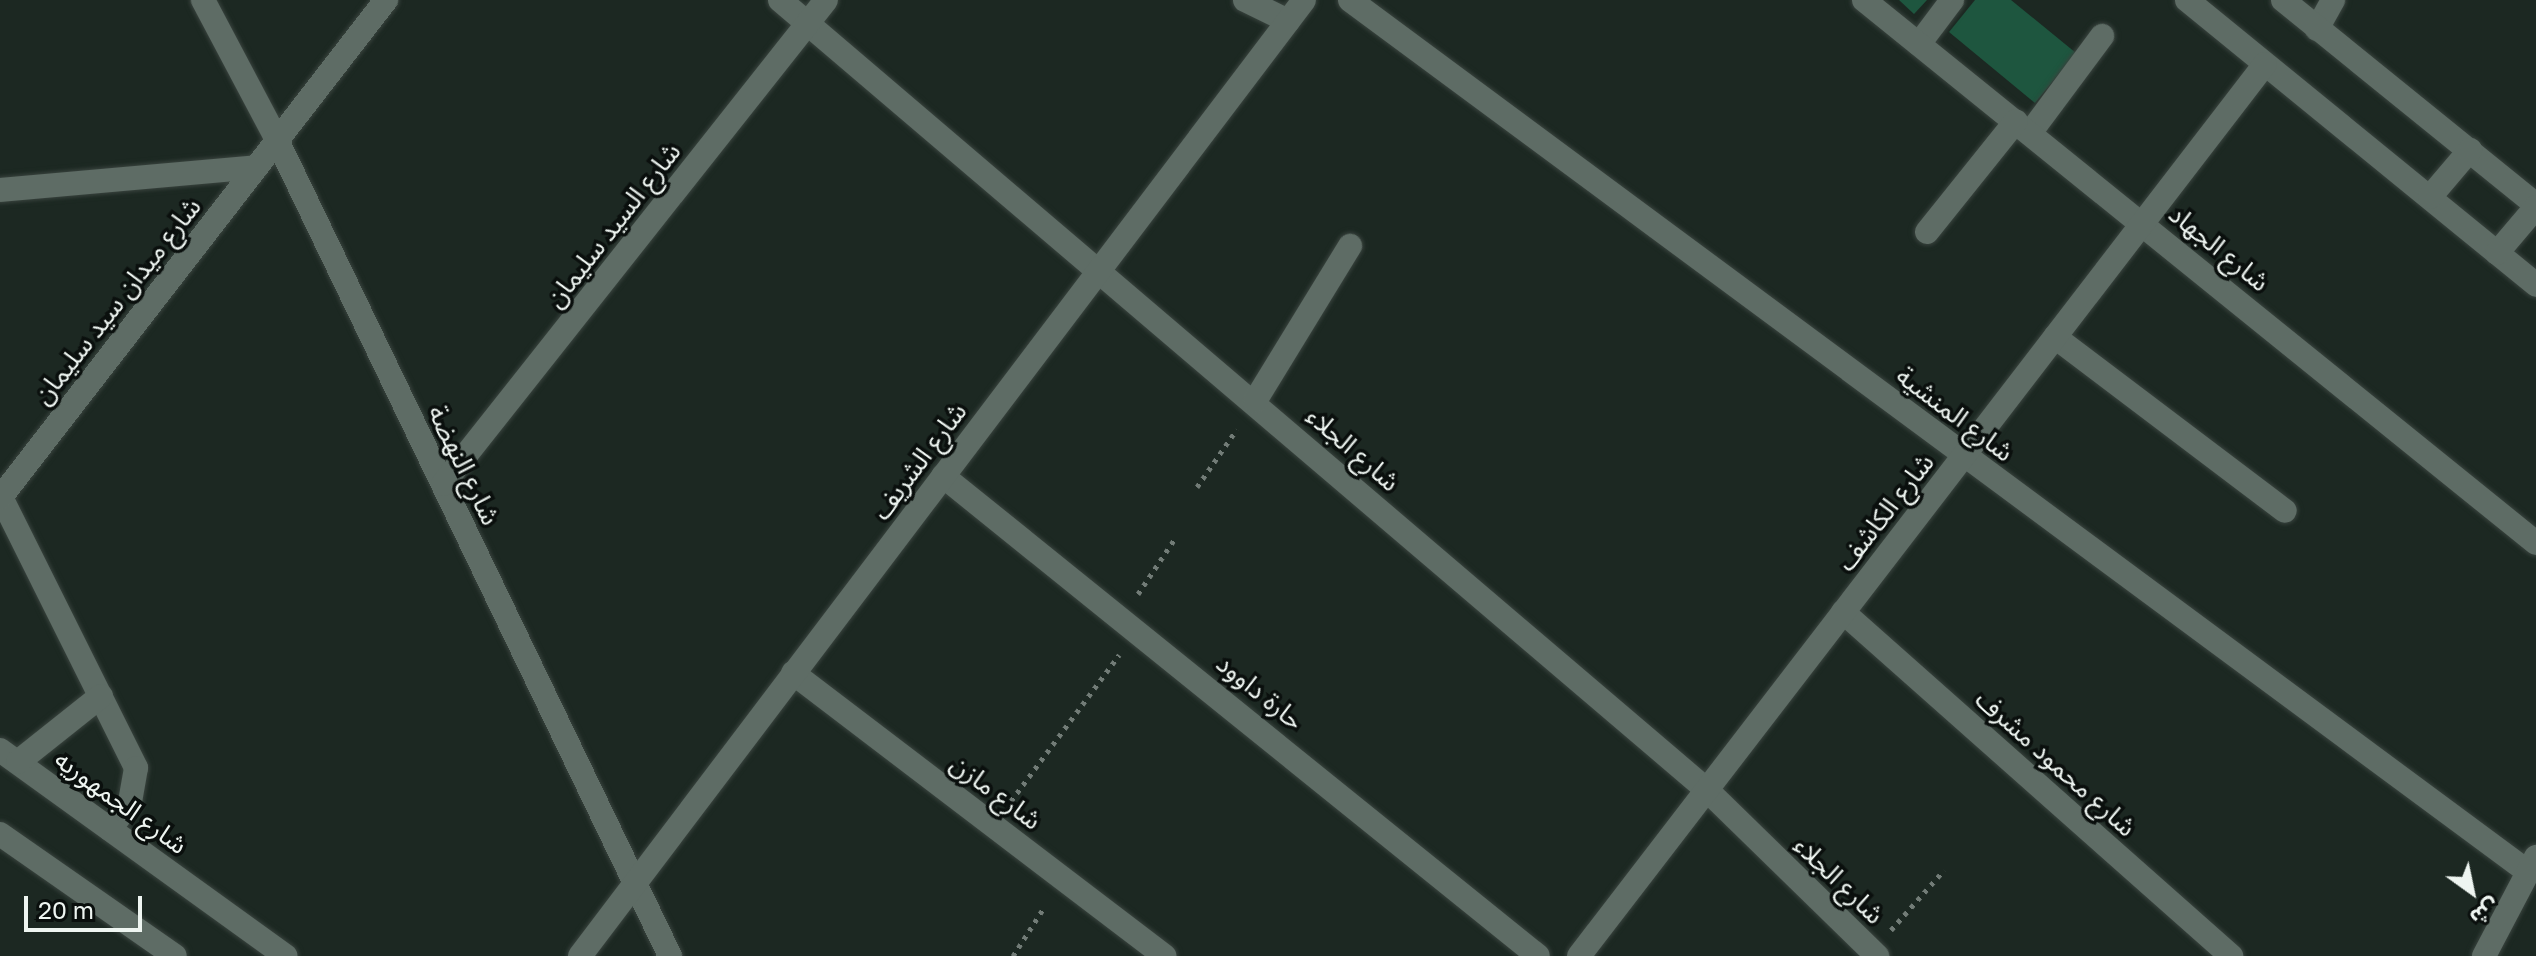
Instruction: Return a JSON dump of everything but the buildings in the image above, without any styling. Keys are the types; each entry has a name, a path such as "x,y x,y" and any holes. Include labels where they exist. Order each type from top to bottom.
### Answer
{"street":[{"name":"شارع النهضة","path":"203,0 277,140 670,956"},
{"name":"شارع ميدان سيد سليمان","path":"0,496 386,0"},
{"name":"شارع الجلاء","path":"780,0 1098,272 1255,401 1707,790 1875,954"},
{"name":"شارع السيد سليمان","path":"443,484 826,0"},
{"path":"1245,0 1288,21"},
{"name":"شارع الشريف","path":"580,956 1304,0"},
{"name":"شارع المنشية","path":"1350,0 1964,455 2532,864"},
{"name":"شارع الجهاد","path":"1864,0 2536,543"},
{"path":"1919,44 1952,0"},
{"path":"2187,0 2536,285"},
{"path":"2283,0 2536,206 2497,253"},
{"path":"2317,29 2333,0"},
{"path":"1927,232 2102,36"},
{"name":"شارع الكاشف","path":"1579,956 2265,64"},
{"path":"2430,197 2470,150"},
{"path":"0,190 256,167"},
{"path":"1255,401 1350,246"},
{"path":"2055,337 2285,511"},
{"name":"حارة داوود","path":"943,476 1538,956"},
{"path":"0,496 136,768 130,803 110,829"},
{"name":"شارع محمود مشرف","path":"1843,612 2231,956"},
{"name":"شارع مازن","path":"793,673 1165,956"},
{"path":"9,756 101,696"},
{"name":"شارع الجمهوريه","path":"9,756 286,956"},
{"path":"0,834 175,956"},
{"path":"2484,956 2532,864"}],"path":[{"path":"1197,487 1255,401"},
{"path":"994,825 1130,624 1174,540"},
{"path":"1875,954 1944,870"},
{"path":"1013,956 1063,878"}]}
